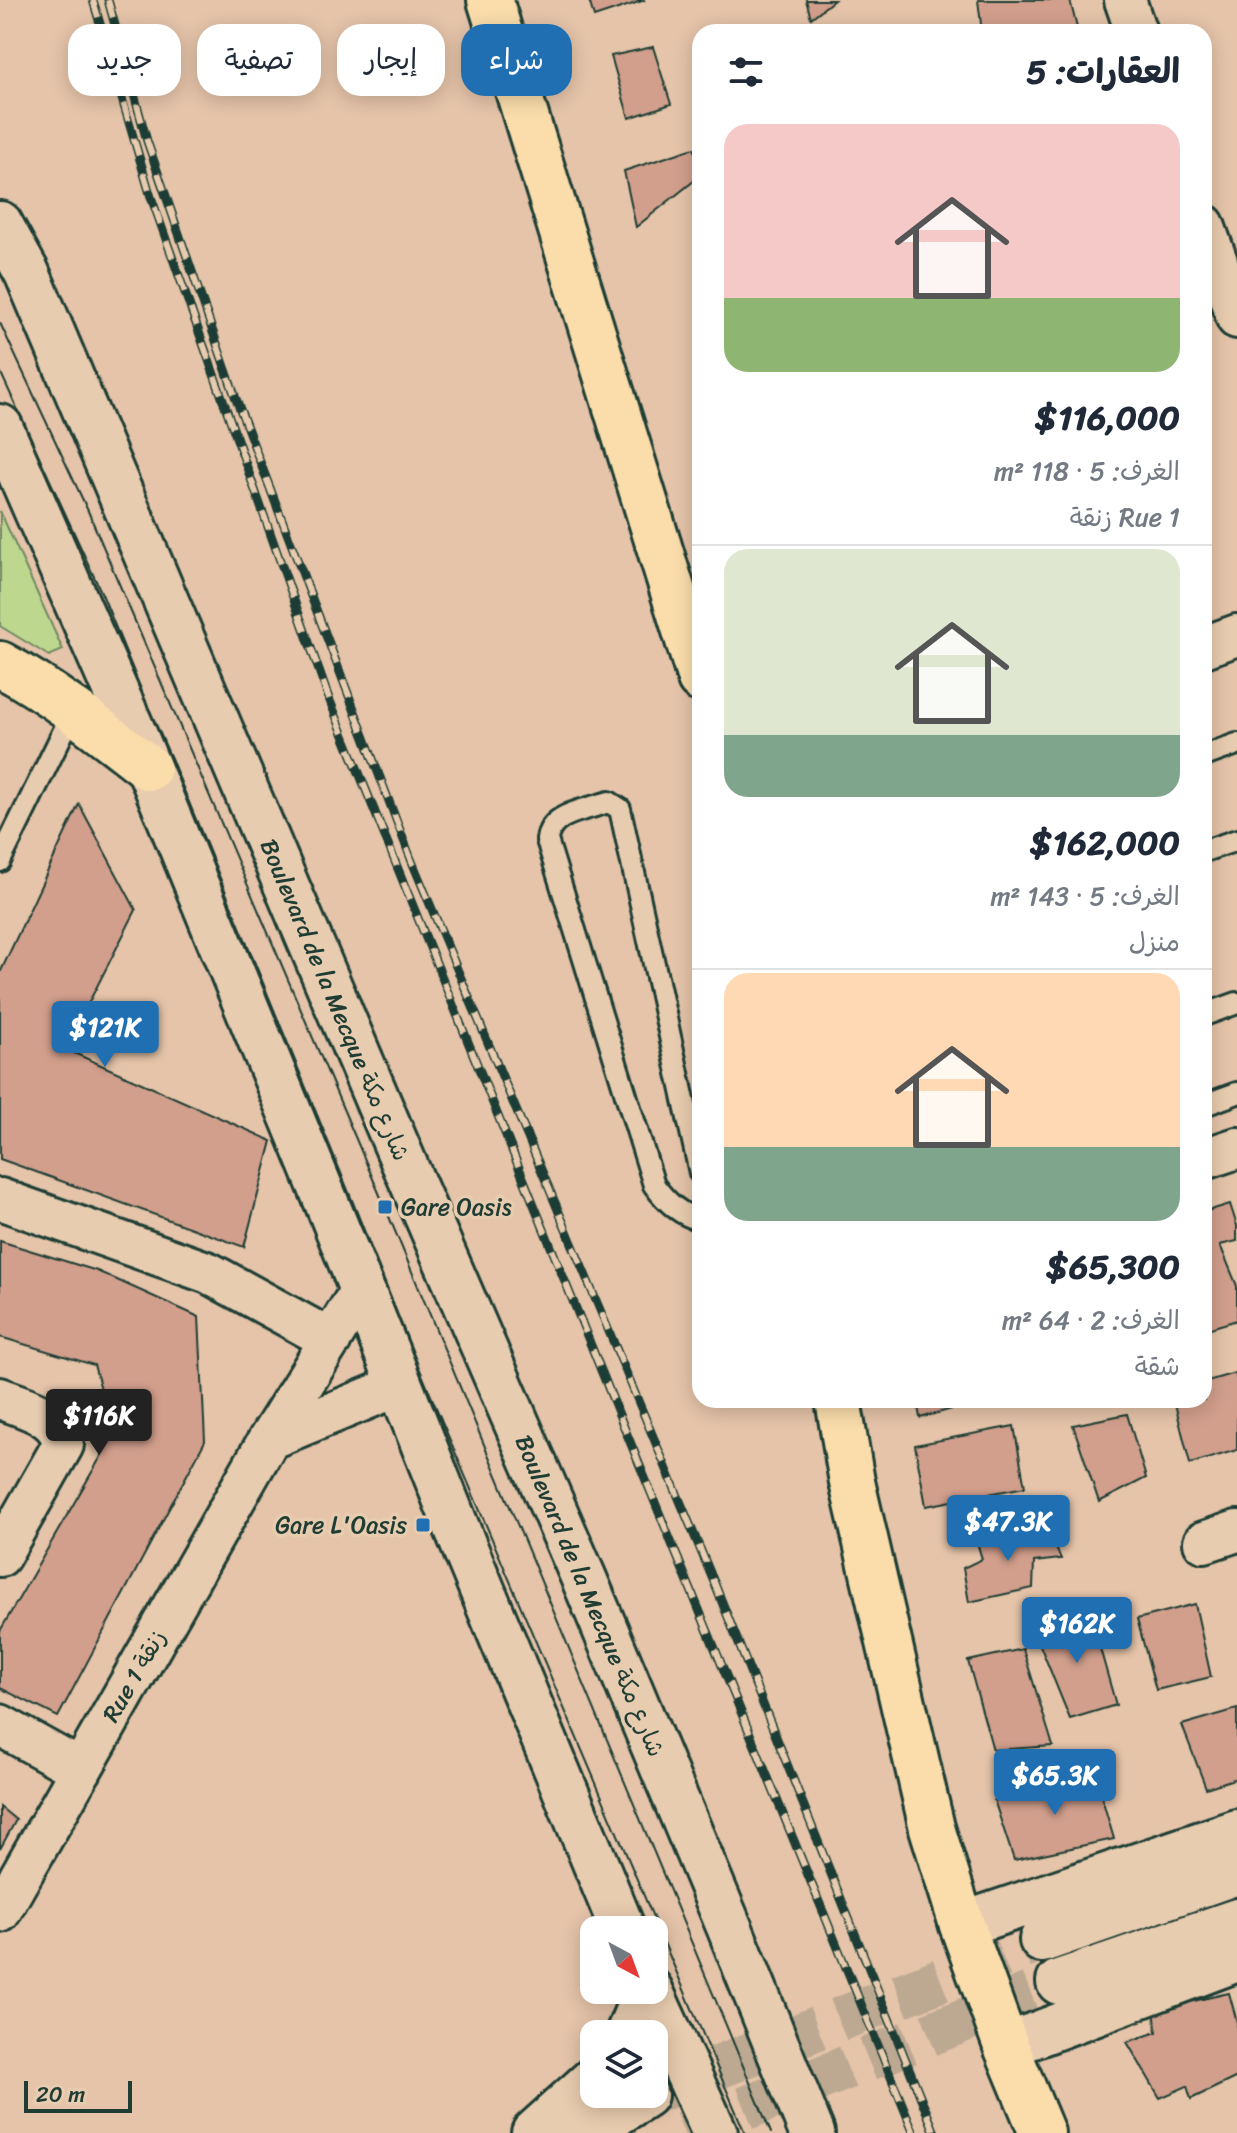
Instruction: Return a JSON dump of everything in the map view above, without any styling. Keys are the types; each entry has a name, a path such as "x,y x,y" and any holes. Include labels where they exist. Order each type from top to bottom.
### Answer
{"main road":[{"path":"490,0 692,653"},
{"name":"Boulevard de la Mecque شارع مكة","path":"0,224 27,273 407,1170 585,1581 812,2133"},
{"path":"0,427 149,768 617,1916"},
{"path":"0,664 32,681 74,710 149,768"},
{"path":"839,1408 852,1482 932,1828 962,1925 1042,2133"},
{"path":"962,1925 1237,1832"},
{"path":"1042,1940 1237,1872"},
{"path":"1059,1982 1237,1921"},
{"path":"1006,2046 1237,1959"},
{"path":"655,2004 715,2133"},
{"path":"534,2133 580,2092"},
{"path":"586,2133 625,2108"}],"street":[{"path":"1125,0 1133,24"},
{"path":"1212,248 1237,318"},
{"path":"1212,644 1237,635"},
{"path":"1212,1156 1237,1148"},
{"path":"0,1199 209,1273 331,1340"},
{"name":"Rue 1 زنقة","path":"0,1912 269,1439 362,1289"},
{"path":"269,1439 400,1385"},
{"path":"0,1398 51,1419 59,1429 63,1445 0,1556"},
{"path":"0,1725 81,1770"}],"lane":[{"path":"0,861 74,710"},
{"path":"1212,753 1237,744"},
{"path":"692,1137 620,809 609,802 559,818 548,831 547,840 654,1185 677,1210 692,1217"},
{"path":"1212,848 1237,840"},
{"path":"1212,1012 1237,1003"},
{"path":"1212,1102 1237,1093"}],"green space":[{"path":"0,511 63,650 49,656 0,626"}],"building":[{"path":"589,0 645,0 594,17"},
{"path":"806,0 834,0 811,18"},
{"path":"978,0 1070,0 1076,24 981,24"},
{"path":"653,47 671,104 629,118 611,56"},
{"path":"692,149 692,182 636,227 624,171"},
{"path":"79,804 136,910 65,1049 272,1141 244,1247 0,1159 0,973"},
{"path":"1230,1204 1237,1226 1237,1241 1220,1245 1237,1286 1237,1320 1212,1328 1212,1210"},
{"path":"0,1241 97,1271 199,1317 205,1441 58,1717 0,1688 0,1631 114,1434 94,1365 0,1337"},
{"path":"1235,1373 1237,1450 1190,1464 1176,1408 1212,1408 1212,1380"},
{"path":"918,1408 956,1408 920,1418"},
{"path":"1127,1414 1146,1478 1099,1502 1073,1425"},
{"path":"1014,1426 1025,1487 926,1506 915,1445"},
{"path":"1047,1527 1061,1559 1034,1562 1033,1588 969,1602 963,1568 982,1559 976,1539"},
{"path":"1195,1604 1211,1677 1156,1690 1137,1619"},
{"path":"1090,1613 1116,1705 1070,1719 1033,1628"},
{"path":"1023,1649 1053,1746 993,1750 968,1661"},
{"path":"1237,1709 1237,1778 1206,1788 1182,1725"},
{"path":"1094,1771 1114,1839 1014,1860 994,1800"},
{"path":"0,1807 16,1820 0,1849"},
{"path":"1229,1993 1237,2022 1237,2077 1191,2099 1187,2086 1160,2098 1127,2042 1157,2032 1154,2010"}],"tunnel":[{"path":"668,2087 1042,1940"},
{"path":"684,2133 1059,1982"}],"tram line":[{"path":"0,323 88,511 385,1207 771,2133"},
{"path":"0,371 102,594 406,1337 745,2133"}],"railway":[{"path":"93,0 150,194 328,696 914,2133"},
{"path":"108,0 147,141 235,396 411,859 714,1582 935,2133"}],"place":[{"name":"Gare Oasis","path":"385,1207"},
{"name":"Gare L'Oasis","path":"423,1525"}]}
